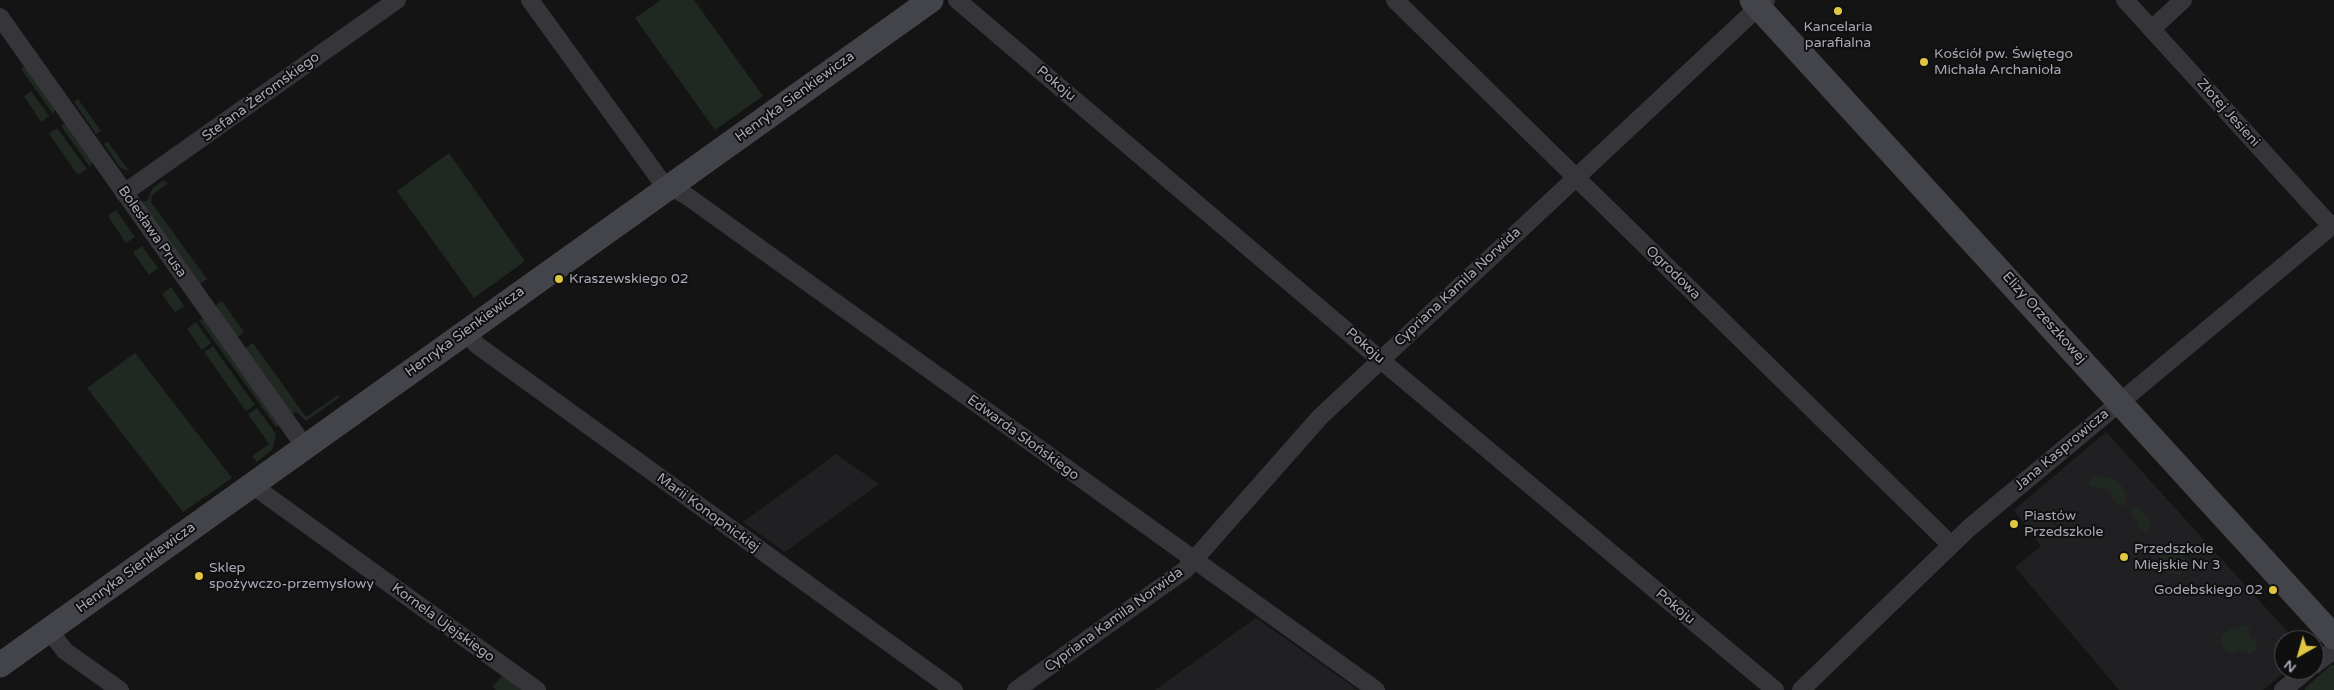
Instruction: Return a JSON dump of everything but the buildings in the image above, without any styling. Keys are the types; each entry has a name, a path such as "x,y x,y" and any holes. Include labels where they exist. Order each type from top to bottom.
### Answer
{"street":[{"name":"Stefana Żeromskiego","path":"124,193 396,0"},
{"name":"Edwarda Słońskiego","path":"530,0 661,181 1376,690"},
{"name":"Henryka Sienkiewicza","path":"0,665 931,0"},
{"name":"Pokoju","path":"957,0 1775,690"},
{"name":"Ogrodowa","path":"1395,0 1951,545"},
{"name":"Złotej Jesieni","path":"2125,0 2332,225"},
{"path":"2152,29 2182,0"},
{"name":"Cypriana Kamila Norwida","path":"1016,690 1171,581 1195,560 1306,432 1759,2"},
{"name":"Elizy Orzeszkowej","path":"1759,2 2334,637"},
{"name":"Bolesława Prusa","path":"0,17 305,447"},
{"name":"Jana Kasprowicza","path":"1801,690 1951,545 2332,225"},
{"name":"Marii Konopnickiej","path":"465,332 476,345 954,690"},
{"name":"Kornela Ujejskiego","path":"252,485 537,690"},
{"path":"49,630 65,651 120,690"},
{"path":"2283,690 2295,680"}],"shaded area":[{"path":"661,0 694,0 763,96 715,130 635,18"},
{"path":"22,67 27,67 56,108 53,114 21,69"},
{"path":"31,91 49,116 41,122 24,96"},
{"path":"78,99 101,131 96,134 74,102"},
{"path":"63,124 67,125 93,161 90,167 61,126"},
{"path":"57,128 87,169 78,175 49,134"},
{"path":"108,142 130,172 121,168 117,163 104,144"},
{"path":"449,153 525,261 474,298 397,191"},
{"path":"163,180 168,183 152,195 151,202 207,279 199,285 144,207 143,201 147,201 152,189"},
{"path":"116,210 135,237 126,243 108,216"},
{"path":"142,246 158,268 149,275 133,252"},
{"path":"171,287 184,306 175,312 162,294"},
{"path":"222,301 244,332 239,336 234,336 215,309 216,305"},
{"path":"205,319 280,425 276,427 199,320"},
{"path":"196,322 211,343 202,350 187,329"},
{"path":"253,343 306,417 338,395 340,397 306,421 296,412 291,415 246,352 247,347"},
{"path":"213,346 255,405 246,411 204,352"},
{"path":"135,353 232,478 183,512 87,388"},
{"path":"257,408 276,434 272,450 257,462 252,456 269,444 248,414"},
{"name":"Przedszkole Miejskie Nr 3","path":"2106,432 2286,630 2274,630 2275,680 2263,690 2119,690 2015,567 2041,546 2014,510"},
{"path":"836,454 879,484 785,552 743,522"},
{"path":"2101,476 2116,480 2122,486 2126,495 2126,504 2122,506 2117,504 2107,489 2090,486 2091,478"},
{"path":"2133,508 2141,509 2144,515 2152,521 2149,530 2140,529 2137,521 2130,515"},
{"path":"2170,544 2178,549 2188,563 2189,567 2179,575 2166,572 2160,566 2160,553"},
{"path":"1256,618 1358,690 1155,690"},
{"path":"2244,625 2250,629 2249,636 2257,644 2256,650 2250,654 2241,650 2233,653 2225,650 2220,642 2223,634"},
{"path":"2331,665 2334,665 2334,690 2305,690 2314,680 2324,680 2324,671"},
{"path":"504,676 523,690 496,690 492,687"}],"place":[{"name":"Kancelaria parafialna","path":"1838,11"},
{"name":"Kościół pw. Świętego Michała Archanioła","path":"1924,62"},
{"name":"Kraszewskiego 02","path":"559,279"},
{"name":"Piastów Przedszkole","path":"2014,524"},
{"name":"Przedszkole Miejskie Nr 3","path":"2124,557"},
{"name":"Sklep spożywczo-przemysłowy","path":"199,576"},
{"name":"Godebskiego 02","path":"2273,590"}]}
